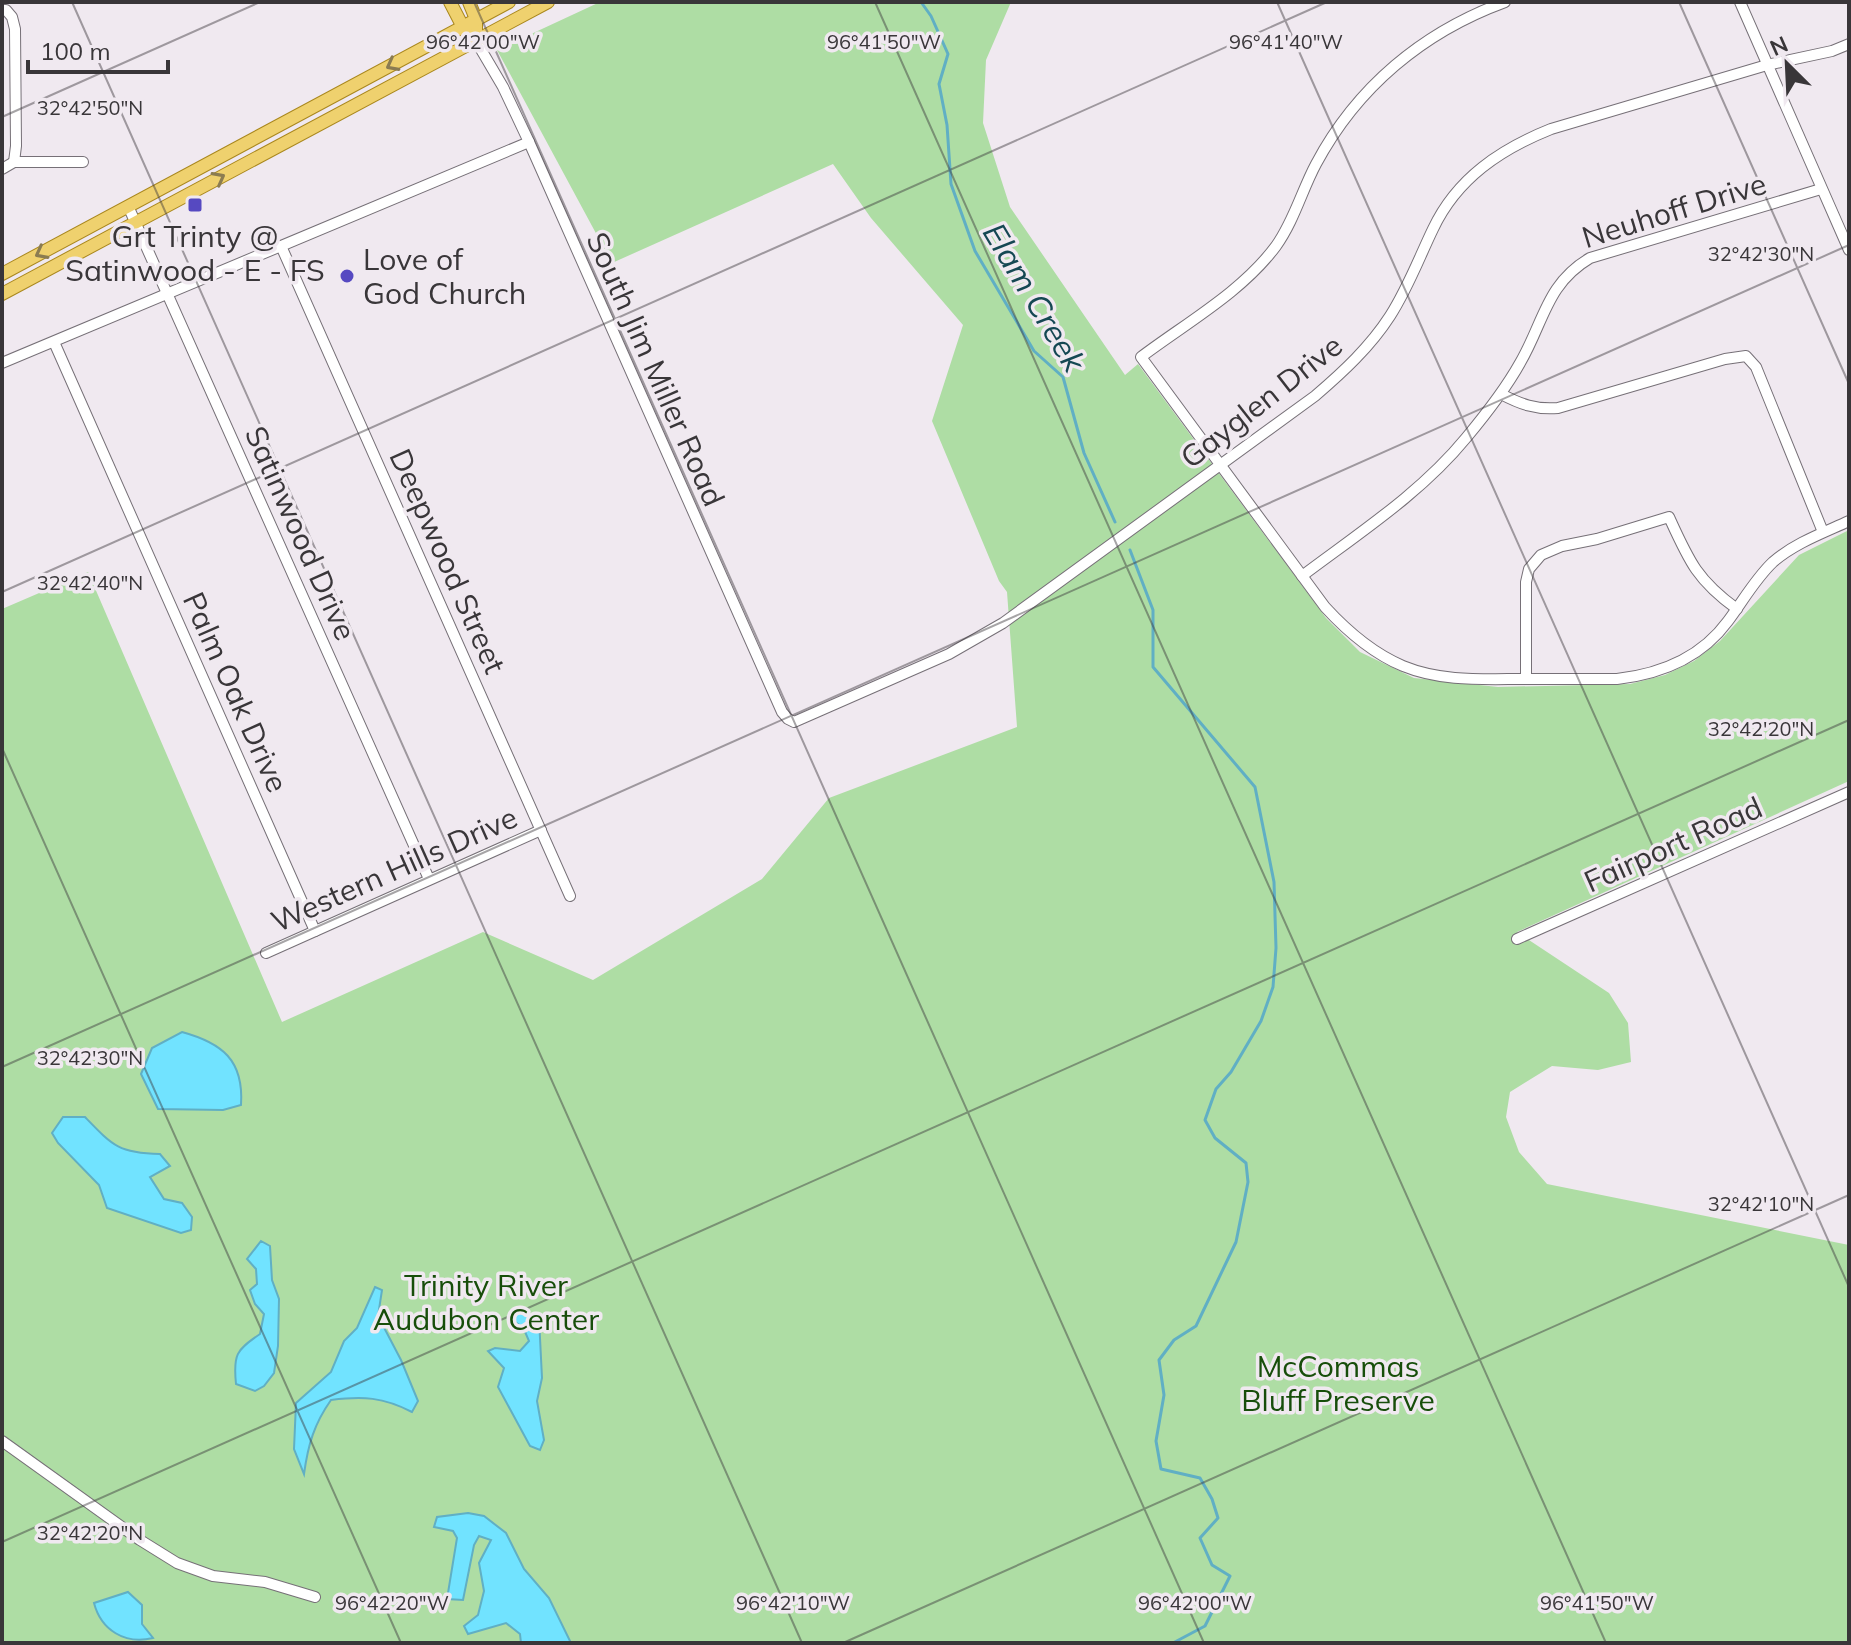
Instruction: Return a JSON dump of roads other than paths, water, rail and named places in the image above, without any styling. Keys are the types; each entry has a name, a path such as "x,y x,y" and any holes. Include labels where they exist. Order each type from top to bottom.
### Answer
{"main road":[{"path":"450,2 461,27 476,41"},
{"path":"469,2 476,19 476,41"},
{"path":"2,274 509,2"},
{"path":"2,294 548,2"}],"street":[{"path":"1505,2 1476,13 1438,34 1377,80 1349,110 1327,144 1278,244 1244,280 1141,357 1302,576 1345,629 1370,648 1403,666 1437,676 1471,680 1617,679 1665,669 1697,652 1714,638 1760,575 1774,561 1789,550 1849,521"},
{"path":"1740,2 1849,250"},
{"path":"2,10 12,17 15,29 14,162"},
{"name":"South Jim Miller Road","path":"476,41 503,87 529,142 782,712 788,719"},
{"name":"Gayglen Drive","path":"788,719 794,722 802,720 972,643 1315,396 1367,347 1388,319 1409,284 1434,226 1448,203 1464,183 1490,160 1521,141 1551,129 1849,44"},
{"path":"2,363 529,142"},
{"path":"2,169 14,162 83,162"},
{"name":"Neuhoff Drive","path":"1302,576 1430,477 1465,440 1501,394 1522,360 1558,284 1572,269 1590,258 1821,189"},
{"name":"Satinwood Drive","path":"128,206 429,879"},
{"name":"Deepwood Street","path":"281,246 570,896"},
{"name":"Palm Oak Drive","path":"54,342 315,931"},
{"path":"1501,394 1543,410 1558,408 1725,359 1746,356 1756,367 1823,532"},
{"path":"1526,679 1526,582 1529,569 1541,555 1562,546 1669,517 1692,567 1705,584 1737,609"},
{"name":"Fairport Road","path":"1517,939 1849,792"},
{"name":"Western Hills Drive","path":"266,953 541,830"},
{"path":"2,1441 177,1563 213,1576 265,1582 315,1597"}],"water":[{"path":"182,1032 209,1042 228,1056 239,1076 241,1105 223,1110 158,1109 141,1074 152,1048"},
{"path":"63,1117 85,1117 110,1141 126,1150 160,1154 170,1166 150,1177 164,1199 182,1203 192,1217 191,1230 181,1233 107,1208 99,1185 52,1133"},
{"path":"261,1241 270,1246 272,1280 279,1299 278,1346 274,1373 264,1386 255,1391 236,1384 235,1366 241,1349 260,1334 264,1314 255,1304 250,1290 257,1284 256,1269 247,1259"},
{"path":"375,1287 382,1290 378,1316 418,1401 412,1412 373,1399 331,1400 313,1435 304,1474 294,1449 296,1403 331,1372 344,1341 357,1328"},
{"path":"511,1311 539,1318 542,1378 537,1401 544,1440 540,1450 530,1446 498,1387 504,1368 488,1351 495,1348 520,1351 529,1341 523,1327 508,1318"},
{"path":"468,1513 484,1516 506,1533 524,1569 549,1598 571,1643 521,1643 520,1634 506,1623 468,1634 464,1626 478,1615 484,1591 479,1563 491,1540 479,1536 474,1545 463,1600 447,1599 457,1538 453,1531 434,1527 437,1517"},
{"path":"128,1592 142,1605 142,1624 153,1638 124,1637 108,1628 97,1613 94,1603"}],"waterway":[{"name":"Elam Creek","path":"921,2 931,16 948,54 939,84 947,125 951,184 975,251 1034,351 1063,377 1084,453 1115,522"},
{"name":"Elam Creek","path":"1130,550 1153,610 1153,667 1255,787 1274,882 1276,948 1273,987 1261,1021 1231,1072 1216,1089 1205,1120 1215,1138 1246,1163 1248,1182 1236,1242 1196,1326 1174,1340 1159,1360 1164,1395 1156,1441 1161,1469 1200,1478 1218,1518 1200,1538 1212,1565 1230,1576 1205,1626 1173,1643"}],"place":[{"name":"Grt Trinty @ Satinwood - E - FS","path":"195,205"},
{"name":"Love of God Church","path":"347,276"}],"park label":[{"name":"Trinity River Audubon Center","path":"486,1302"},
{"name":"McCommas Bluff Preserve","path":"1338,1383"}]}
